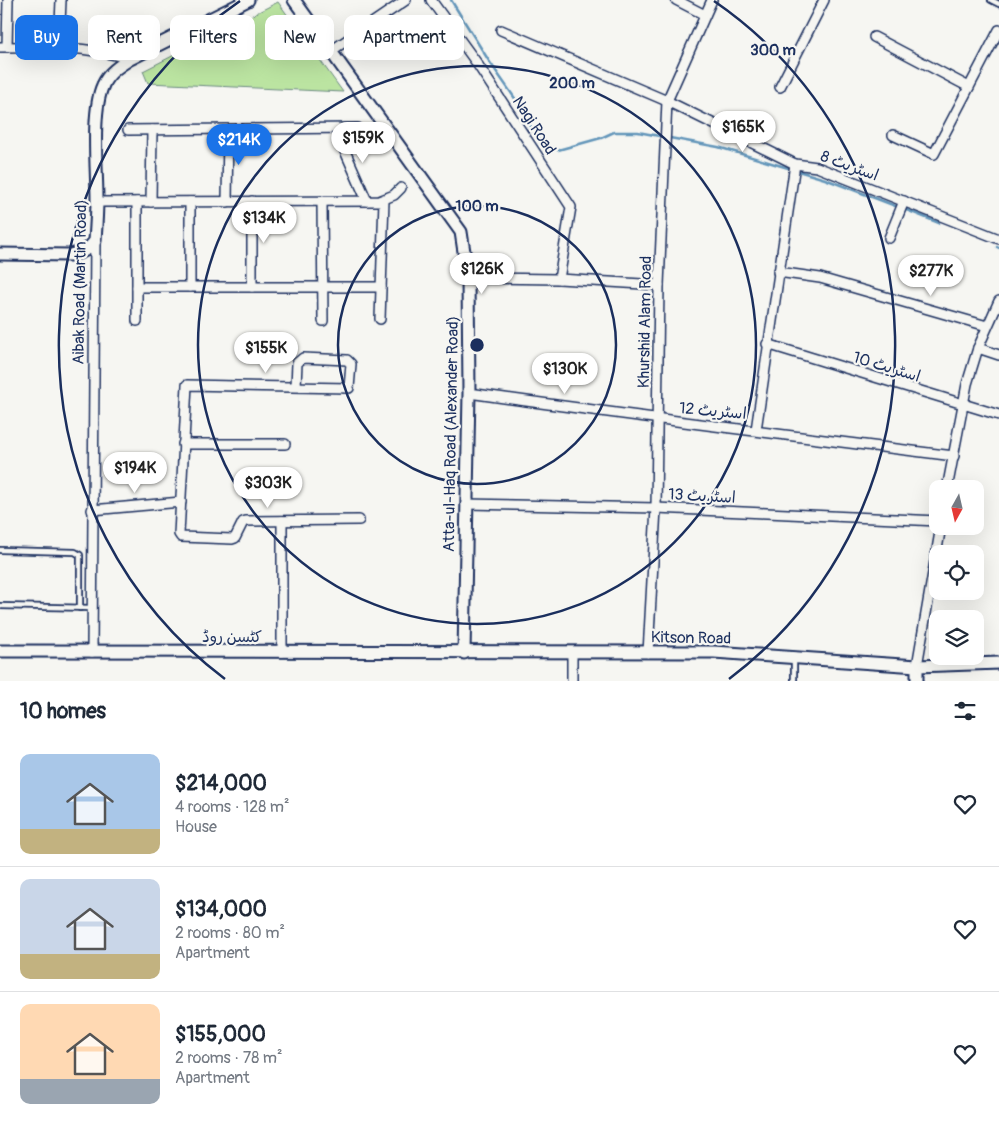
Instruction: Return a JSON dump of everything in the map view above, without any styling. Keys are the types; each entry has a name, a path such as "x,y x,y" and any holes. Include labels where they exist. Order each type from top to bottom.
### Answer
{"street":[{"path":"4,47 8,0"},
{"path":"60,15 61,0"},
{"name":"Aibak Road (Martin Road)","path":"160,44 248,0"},
{"name":"Atta-ul-Haq Road (Alexander Road)","path":"294,0 305,15"},
{"path":"334,47 406,0"},
{"name":"Nagi Road","path":"431,0 476,62 571,207 559,279"},
{"path":"676,0 705,15"},
{"name":"Khurshid Alam Road","path":"648,653 656,508 659,285 667,101 712,0"},
{"path":"780,88 824,0"},
{"name":"اسٹریٹ 8","path":"501,30 667,101 794,169 817,167 999,239"},
{"path":"894,135 934,154 999,30"},
{"path":"874,37 969,87"},
{"name":"Atta-ul-Haq Road (Alexander Road)","path":"334,56 461,232 468,278 469,392 464,653"},
{"name":"Aibak Road (Martin Road)","path":"92,652 92,510 97,202 96,137 102,87 113,70 128,60"},
{"path":"128,130 358,128"},
{"path":"342,129 346,152 367,201"},
{"path":"151,202 152,130"},
{"path":"227,202 228,130"},
{"path":"756,430 767,344 794,169"},
{"path":"97,202 367,201 384,200 401,188"},
{"path":"380,318 384,200"},
{"path":"252,201 252,287"},
{"path":"322,201 323,321"},
{"path":"137,202 137,321"},
{"path":"190,202 190,287"},
{"path":"889,238 904,202"},
{"path":"0,254 70,255 86,250 95,241"},
{"path":"778,272 820,278 987,326"},
{"path":"468,278 559,279 659,285"},
{"path":"137,287 381,287"},
{"path":"949,480 967,384 978,348 999,300"},
{"name":"اسٹریٹ 10","path":"767,344 999,415"},
{"path":"978,348 999,355"},
{"path":"296,386 297,363 303,358 347,360 351,364 348,388 187,385 179,534 181,537 232,539 235,538 243,522 359,520"},
{"name":"اسٹریٹ 12","path":"469,392 658,420 756,430 954,456"},
{"path":"183,444 285,444"},
{"path":"92,510 180,502"},
{"name":"اسٹریٹ 13","path":"466,504 656,508 929,521"},
{"path":"282,521 282,652"},
{"path":"917,681 917,666 939,535"},
{"name":"کٹسن روڈ","path":"0,651 464,653"},
{"name":"Kitson Road","path":"464,653 714,652 917,666 999,663"},
{"path":"572,653 572,681"}],"lane":[{"path":"991,0 999,4"},
{"path":"0,550 75,552 80,555 80,608"},
{"path":"0,606 92,608"},
{"path":"794,658 794,681"}],"green space":[{"path":"278,2 287,15 265,15 265,60 320,60 343,92 148,83 143,71 170,57 170,60 255,60 255,15 253,15"}],"waterway":[{"path":"451,0 489,61 523,110 534,133 544,145 558,150 601,138 614,132 638,132 718,147 825,179 898,207"},
{"path":"904,209 939,223"}]}
